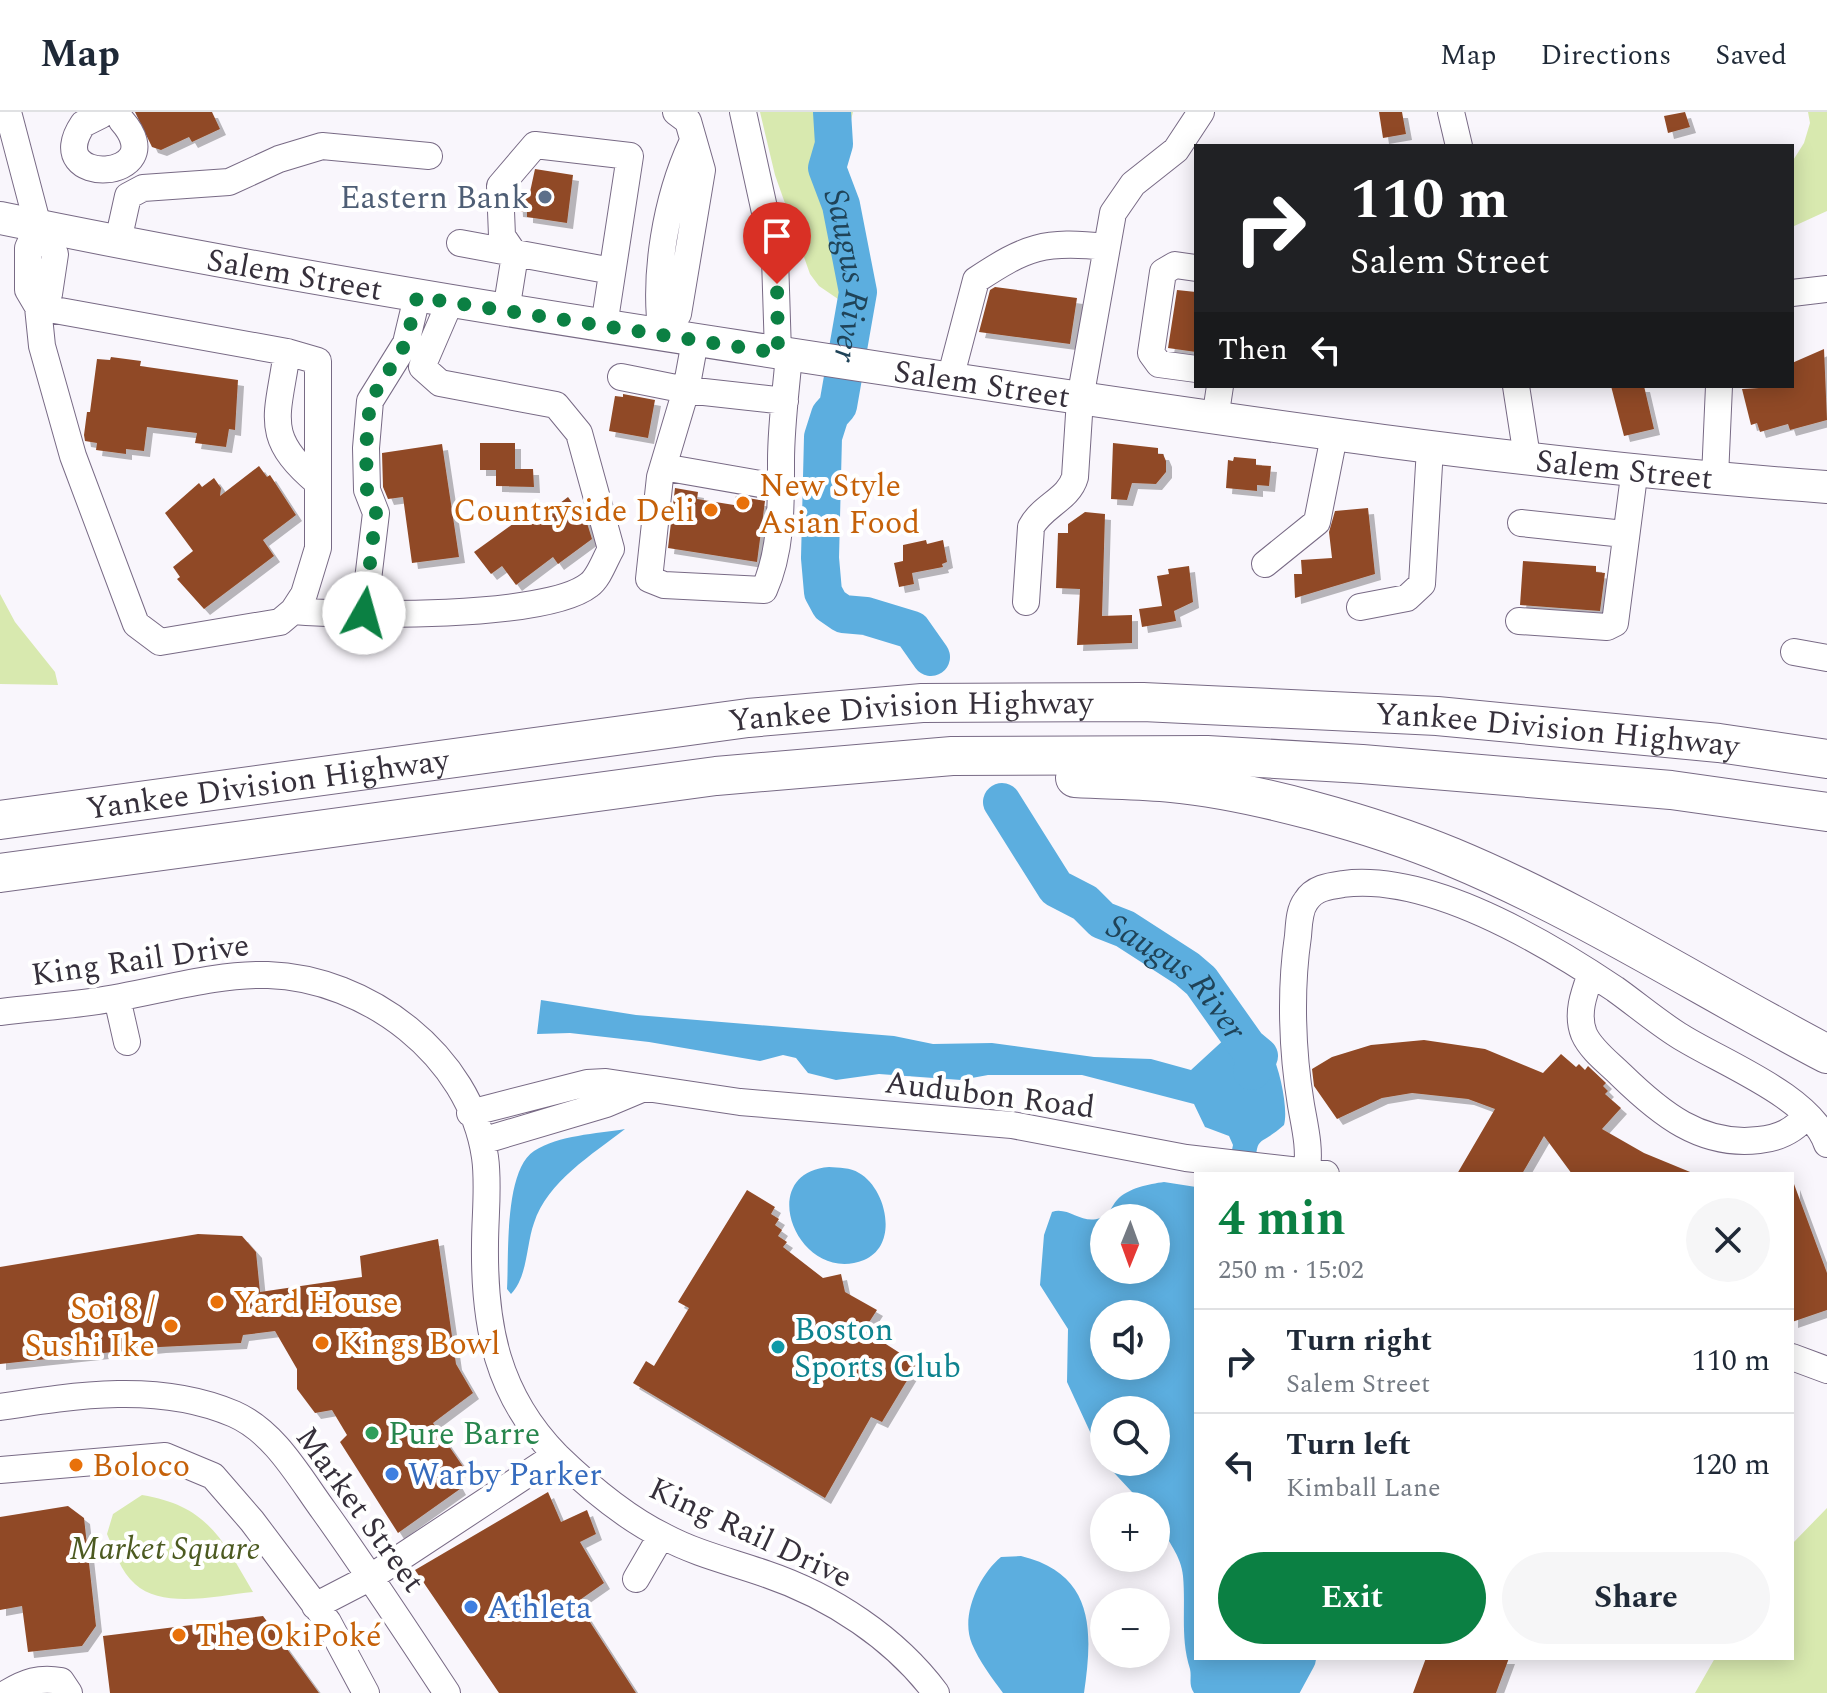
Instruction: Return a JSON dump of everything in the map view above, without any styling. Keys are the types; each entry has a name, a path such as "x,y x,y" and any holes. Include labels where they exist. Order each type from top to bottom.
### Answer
{"highway":[{"name":"Yankee Division Highway","path":"0,820 748,718 922,703 1143,702 1437,716 1719,743 1827,759"},
{"path":"1437,716 1710,723 1827,735"},
{"name":"Yankee Division Highway","path":"0,873 716,776 825,764 1032,754 1207,755 1594,782 1827,812"},
{"path":"825,764 1174,783 1329,817 1435,851 1500,879 1827,1054"}],"main road":[{"name":"Salem Street","path":"0,218 417,297 1215,419 1430,448 1827,487"}],"street":[{"path":"8,112 38,226 28,248 28,290 38,307 42,346 73,456 136,624 160,642 280,622 293,611 304,594 318,548 318,361 287,352 38,307"},
{"path":"662,336 678,314 702,170 688,121 676,112"},
{"path":"695,341 686,390 663,467 649,579 664,585 764,590 773,570 783,488 781,462 785,401 796,356 743,112"},
{"path":"1026,602 1031,527 1035,518 1072,489 1075,477 1080,399 1113,213 1123,195 1143,175 1176,150 1201,112"},
{"path":"1451,112 1459,144"},
{"path":"112,118 130,130 133,148 122,166 97,171 81,161 76,152 77,132 83,124 112,118"},
{"path":"506,311 515,255 502,236 500,186 535,145 630,156 604,326"},
{"path":"118,241 128,196 143,188 229,182 279,159 322,146 429,156"},
{"path":"122,166 134,192"},
{"path":"460,243 612,271"},
{"path":"950,379 976,280 1020,251 1072,243 1106,247"},
{"path":"1194,268 1175,265 1163,272 1151,353 1159,364 1194,369"},
{"path":"1794,293 1827,289"},
{"path":"364,613 376,513 367,490 366,448 370,401 406,343 417,297"},
{"path":"293,611 364,613 496,609 563,599 591,584 611,549 579,433 556,405 440,383 422,367 450,302"},
{"path":"287,352 277,428 290,460 318,483"},
{"path":"621,377 686,390 785,401"},
{"path":"1215,419 1220,388"},
{"path":"1516,388 1527,457"},
{"path":"1715,477 1719,388"},
{"path":"1265,564 1317,522 1334,436"},
{"path":"1360,607 1407,598 1422,584 1430,448"},
{"path":"663,467 783,488"},
{"path":"1519,621 1613,625 1620,595 1624,534 1635,468"},
{"path":"1521,523 1624,534"},
{"path":"1794,652 1827,658"},
{"path":"1317,1172 1301,1105 1294,976 1302,910 1315,892 1352,883 1409,888 1494,921 1591,974 1677,1035 1782,1095 1807,1115 1826,1139"},
{"path":"1591,974 1581,1004 1584,1034 1634,1087 1673,1120 1708,1137 1746,1141 1781,1135 1807,1115"},
{"name":"King Rail Drive","path":"0,1012 117,998 237,976 292,977 337,987 386,1011 414,1033 439,1060 470,1113 482,1141 486,1168 485,1292 492,1346 524,1413 556,1455 626,1514 661,1536 779,1579 841,1609 891,1645 936,1693"},
{"path":"117,998 127,1042"},
{"name":"Audubon Road","path":"470,1113 587,1083 623,1083 768,1105 1012,1125 1186,1158 1317,1172"},
{"path":"482,1141 606,1104 644,1088"},
{"path":"1794,1358 1827,1370"},
{"name":"Market Street","path":"0,1407 94,1393 191,1400 237,1415 273,1442 371,1577 447,1693"},
{"path":"315,1606 371,1577 556,1455"},
{"path":"0,1470 165,1456 213,1476 252,1521 328,1622 366,1693"},
{"path":"636,1579 661,1536"},
{"path":"0,1688 6,1693 26,1682 48,1679 61,1681 69,1693"}],"green space":[{"path":"760,112 853,112 844,147 847,209 867,284 874,297 872,311 837,311 838,299 819,286 810,274 775,175"},
{"path":"1808,112 1827,112 1827,211 1794,226 1794,159 1804,143 1810,123"},
{"path":"0,594 15,622 55,672 58,685 0,684"},
{"name":"Market Square","path":"142,1495 183,1507 211,1528 253,1592 176,1599 160,1597 135,1584 122,1567 107,1534 113,1514"},
{"path":"1827,1508 1827,1693 1695,1693 1714,1660 1794,1660 1794,1542"}],"water":[{"path":"541,1000 636,1015 894,1036 933,1044 992,1043 1094,1057 1151,1059 1191,1070 1228,1036 1251,1026 1266,1041 1278,1070 1284,1102 1284,1125 1260,1142 1255,1172 1227,1172 1233,1145 1229,1136 1205,1127 1194,1104 1082,1075 988,1075 961,1080 879,1074 836,1080 808,1073 796,1058 783,1055 760,1061 649,1042 570,1033 537,1034"},
{"path":"625,1129 572,1170 540,1208 521,1278 511,1294 507,1289 510,1215 517,1176 524,1161 534,1151 555,1142"},
{"path":"829,1167 859,1173 868,1180 882,1203 885,1230 882,1242 875,1253 864,1260 840,1264 820,1257 804,1244 793,1226 789,1206 793,1188 806,1174"},
{"path":"1164,1182 1194,1187 1194,1660 1283,1660 1271,1693 1194,1693 1185,1646 1184,1588 1178,1557 1170,1542 1170,1492 1132,1492 1117,1476 1170,1476 1170,1396 1090,1396 1090,1432 1067,1382 1068,1329 1040,1285 1044,1235 1052,1212 1058,1211 1090,1220 1090,1284 1170,1284 1170,1204 1114,1204 1127,1192"},
{"path":"1021,1556 1063,1576 1076,1591 1084,1608 1088,1648 1084,1693 1003,1693 972,1644 968,1621 979,1585 1001,1557"}],"building":[{"path":"135,112 212,112 220,129 192,142 189,137 161,150 152,147"},
{"path":"1379,112 1402,112 1406,134 1383,138"},
{"path":"1685,112 1690,127 1668,133 1664,116"},
{"path":"535,169 573,175 567,223 527,217 527,212 517,211 516,192 530,192"},
{"path":"995,287 1077,298 1070,344 979,332 990,290"},
{"path":"1177,290 1194,292 1194,352 1168,348"},
{"path":"1824,349 1827,420 1790,430 1788,424 1760,432 1757,423 1751,425 1742,389 1794,388 1794,362"},
{"path":"111,357 141,361 140,366 238,380 235,430 229,429 226,447 195,443 197,433 147,427 144,451 126,449 126,454 96,450 97,443 85,441 87,412 90,412 97,359 110,360"},
{"path":"1612,388 1644,388 1654,429 1624,436"},
{"path":"623,394 655,400 648,438 609,431 615,396 623,397"},
{"path":"480,443 515,443 515,469 533,469 534,487 496,486 496,470 480,470"},
{"path":"1113,443 1158,448 1158,454 1163,454 1166,461 1166,472 1156,484 1132,483 1127,500 1111,499"},
{"path":"442,444 459,557 412,563 403,497 388,499 383,487 382,453"},
{"path":"1234,457 1256,459 1256,465 1271,466 1269,486 1257,485 1257,491 1226,488 1228,460 1233,461"},
{"path":"259,466 267,477 270,475 296,515 263,540 274,556 204,609 177,579 180,577 173,567 193,551 165,513 199,483 202,487 214,478 221,488 220,496"},
{"path":"675,488 698,492 697,499 734,505 736,496 765,501 757,562 668,548"},
{"path":"568,497 587,523 592,539 558,564 553,557 516,585 502,566 491,574 474,552 524,516 531,525"},
{"path":"1368,508 1375,574 1295,598 1294,574 1302,574 1301,560 1332,558 1329,532 1335,511"},
{"path":"1085,512 1105,514 1102,616 1132,615 1132,643 1077,645 1080,589 1056,588 1058,533 1068,533 1068,524"},
{"path":"926,540 927,544 943,540 947,562 942,564 943,567 912,573 914,584 899,587 894,563 903,561 903,545"},
{"path":"1523,561 1596,566 1596,572 1605,573 1600,611 1520,605"},
{"path":"1189,566 1193,602 1174,611 1176,621 1142,627 1139,609 1162,606 1157,576 1169,574 1168,569"},
{"path":"1424,1040 1485,1049 1543,1073 1561,1054 1576,1067 1579,1064 1585,1070 1588,1066 1606,1083 1603,1086 1608,1091 1605,1094 1621,1108 1602,1129 1644,1153 1690,1172 1571,1172 1544,1136 1523,1172 1458,1172 1495,1109 1468,1099 1412,1093 1382,1098 1337,1119 1314,1086 1312,1069 1332,1057 1371,1045"},
{"path":"1794,1184 1827,1273 1827,1310 1794,1321"},
{"name":"Boston Sports Club","path":"747,1190 775,1207 771,1214 779,1219 775,1225 782,1230 778,1236 787,1242 783,1247 823,1278 841,1274 845,1292 877,1310 864,1330 917,1364 882,1422 871,1417 825,1498 633,1383 646,1361 654,1366 689,1308 678,1302"},
{"path":"198,1234 242,1236 256,1252 260,1292 362,1277 360,1256 438,1239 456,1364 473,1393 433,1423 464,1468 453,1476 460,1489 398,1533 340,1442 347,1435 332,1410 315,1413 297,1389 297,1369 275,1331 243,1335 241,1343 160,1347 0,1364 0,1267"},
{"path":"548,1492 561,1522 587,1510 596,1534 580,1542 604,1583 577,1602 636,1693 499,1693 415,1570"},
{"path":"68,1506 84,1518 96,1626 82,1646 28,1652 22,1606 0,1610 0,1517"},
{"path":"263,1616 319,1693 110,1693 103,1636"},
{"path":"1425,1660 1508,1660 1496,1693 1413,1693"}],"waterway":[{"name":"Saugus River","path":"832,112 834,144 827,168 841,205 858,292 838,406 830,415 823,437 820,558 823,592 830,605 843,614 866,616 912,630 931,657"},
{"name":"Saugus River","path":"1002,802 1056,888 1085,903 1102,920 1125,929 1201,981 1247,1046 1259,1056 1252,1071"},
{"name":"Saugus River","path":"1278,1693 1296,1660"}],"place":[{"name":"Eastern Bank","path":"545,197"},
{"name":"New Style Asian Food","path":"743,503"},
{"name":"Countryside Deli","path":"711,510"},
{"name":"Yard House","path":"217,1302"},
{"name":"Soi 8 / Sushi Ike","path":"171,1326"},
{"name":"Kings Bowl","path":"322,1343"},
{"name":"Boston Sports Club","path":"778,1347"},
{"name":"Pure Barre","path":"372,1433"},
{"name":"Boloco","path":"76,1465"},
{"name":"Warby Parker","path":"392,1474"},
{"name":"Athleta","path":"471,1607"},
{"name":"The OkiPoké","path":"179,1635"}],"route":[{"path":"364,613 376,513 367,490 366,448 370,401 406,343 417,297 778,353 777,284"}]}
